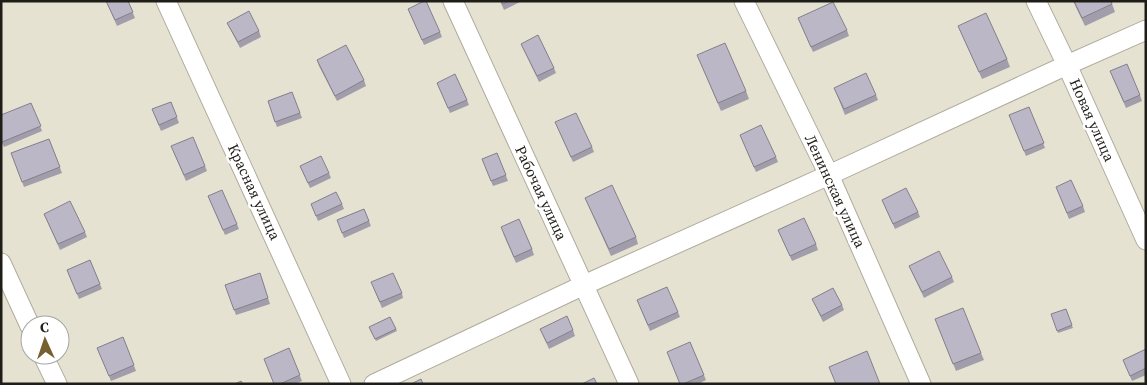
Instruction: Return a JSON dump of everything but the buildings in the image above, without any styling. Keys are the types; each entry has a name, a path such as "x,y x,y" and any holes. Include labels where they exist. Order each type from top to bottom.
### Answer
{"street":[{"name":"Красная улица","path":"166,1 341,384"},
{"name":"Рабочая улица","path":"453,1 629,384"},
{"name":"Ленинская улица","path":"744,1 828,175 920,384"},
{"name":"Новая улица","path":"1036,1 1146,240"},
{"path":"374,384 584,285 1146,30"},
{"path":"1,263 25,315"},
{"path":"48,365 57,384"}]}
